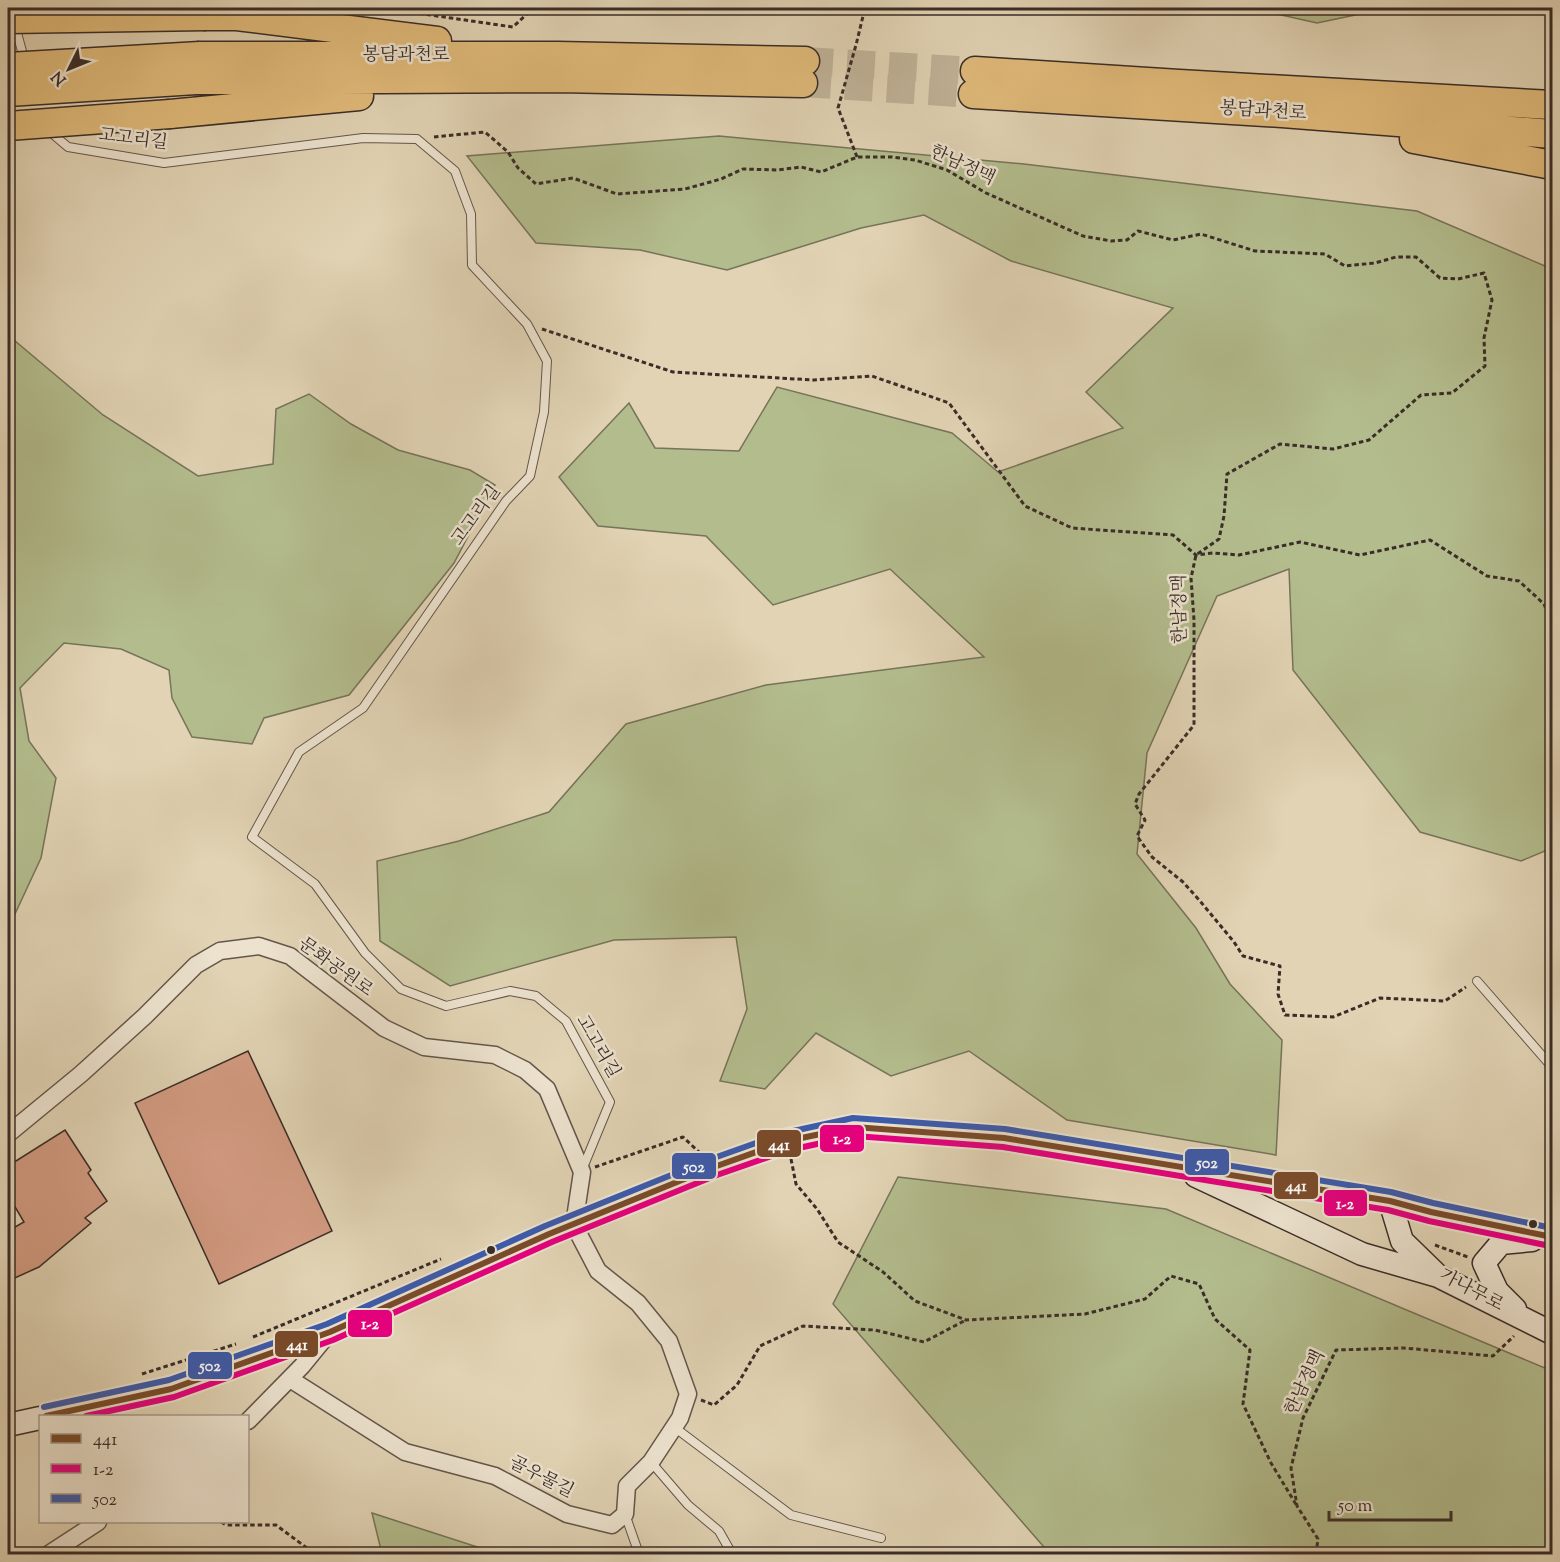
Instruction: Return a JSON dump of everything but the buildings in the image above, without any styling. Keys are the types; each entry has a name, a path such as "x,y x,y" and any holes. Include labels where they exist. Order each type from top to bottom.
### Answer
{"highway":[{"path":"8,19 237,16 559,67"},
{"name":"봉담과천로","path":"18,70 559,67 804,72"},
{"path":"8,126 170,114 559,67"},
{"name":"봉담과천로","path":"24,90 198,68"},
{"name":"봉담과천로","path":"1552,105 1179,84 974,82 1282,114 1552,134"},
{"path":"1282,114 1552,165"}],"street":[{"path":"8,132 42,122"},
{"name":"문화공원로","path":"8,1134 81,1074 145,1016 196,965 220,951 259,946 290,956 384,1028 424,1047 495,1055 525,1070 548,1089 582,1172"},
{"path":"51,1415 171,1389 330,1332 549,1234 714,1167 787,1141 854,1127 1004,1138 1170,1164 1389,1201 1552,1238"},
{"path":"1170,1164 1362,1254 1438,1276"},
{"path":"582,1172 574,1225 598,1271 638,1303 669,1341 688,1394 680,1418 651,1462 627,1486 626,1514"},
{"name":"가나무로","path":"1389,1201 1402,1241 1438,1276 1552,1333"},
{"path":"1529,1322 1497,1291 1484,1263 1501,1243 1552,1238"},
{"path":"249,1420 302,1366 330,1332"},
{"name":"골우물길","path":"290,1378 405,1452 495,1476 567,1514 612,1524 626,1514"},
{"path":"8,1425 39,1418"},
{"path":"49,1554 95,1523"}],"lane":[{"path":"10,8 18,70"},
{"name":"고고리길","path":"42,122 68,147 164,163 363,138 417,139 455,171 471,214 472,265 527,324 547,361 544,412 530,476 506,501 363,708 298,752 252,837 315,884 364,953 401,989 446,1006 510,991 536,996 566,1022 610,1102 582,1172"},
{"path":"1477,981 1552,1067"},
{"path":"674,1427 791,1515 881,1538"},
{"path":"651,1462 688,1505 719,1531 732,1554"},
{"path":"626,1514 639,1554"}],"path":[{"path":"382,8 513,27 530,11 542,11 547,8"},
{"path":"857,157 838,108 865,8"},
{"name":"한남정맥","path":"417,139 485,132 508,152 518,168 536,184 573,178 616,194 686,189 743,169 778,170 801,167 821,172 857,157 892,157 915,160 947,170 986,193 1083,236 1111,241 1127,240 1138,231 1173,240 1201,234 1256,251 1325,254 1345,266 1375,263 1396,257 1416,257 1440,278 1458,279 1484,273 1492,300 1484,338 1485,366 1452,393 1421,395 1369,440 1334,449 1280,444 1227,474 1224,516 1219,539 1196,555 1191,578 1194,620 1194,725 1139,794 1135,804 1145,820 1137,836 1143,846 1189,888 1243,956 1280,966 1278,994 1285,1015 1333,1017 1380,998 1445,1001 1477,981"},
{"path":"527,324 673,372 814,380 872,376 949,403 1025,506 1072,528 1173,535 1196,555 1213,553 1239,555 1300,542 1360,555 1430,540 1487,576 1518,581 1544,604 1552,624"},
{"path":"582,1172 683,1137 714,1167"},
{"path":"787,1141 796,1184 838,1242 883,1272 915,1300 966,1320 1085,1314 1145,1299 1171,1276 1199,1284 1215,1318 1250,1350 1243,1404 1271,1463 1297,1506"},
{"path":"247,1340 441,1259"},
{"path":"688,1394 714,1405 737,1385 760,1346 803,1326 875,1329 924,1342 966,1320"},
{"name":"한남정맥","path":"1316,1554 1318,1539 1297,1506 1291,1468 1303,1418 1336,1350 1404,1348 1493,1356 1529,1322"},
{"path":"138,1376 236,1344"},
{"path":"224,1523 226,1525 276,1525 315,1554"}],"green space":[{"path":"1250,8 1389,8 1317,23"},
{"path":"719,136 1024,164 1417,211 1552,269 1552,848 1521,861 1420,832 1293,670 1289,569 1217,596 1147,753 1137,854 1196,928 1230,984 1282,1040 1276,1155 1067,1120 969,1051 891,1076 816,1033 765,1089 720,1081 747,1009 736,937 614,940 450,986 380,941 377,861 459,841 549,812 626,724 766,685 984,657 890,569 773,605 706,536 598,526 559,477 629,403 655,448 739,451 777,387 952,433 998,472 1123,428 1086,392 1173,308 1011,261 924,215 861,228 727,270 640,250 536,243 467,156"},
{"path":"8,335 103,415 198,476 273,464 276,409 309,394 351,424 398,450 470,470 495,485 454,563 349,695 264,718 252,744 192,737 172,698 169,670 121,649 64,643 20,688 29,741 56,778 41,858 8,929"},
{"path":"898,1177 1166,1209 1552,1371 1552,1554 1050,1554 833,1304"},
{"path":"372,1513 499,1554 382,1554"}],"tunnel":[{"path":"805,61 975,71"},
{"path":"803,83 973,94"}],"transit line":[{"name":"502","path":"44,1407 169,1380 327,1324 545,1226 711,1159 784,1133 853,1118 1005,1129 1391,1192 1552,1228"},
{"name":"441","path":"51,1415 171,1389 330,1332 549,1234 714,1167 787,1141 854,1127 1004,1138 1390,1201 1431,1212 1552,1237"},
{"name":"1-2","path":"91,1415 174,1397 333,1340 552,1242 717,1175 789,1150 855,1136 1003,1147 1388,1210 1429,1221 1550,1246"}]}
